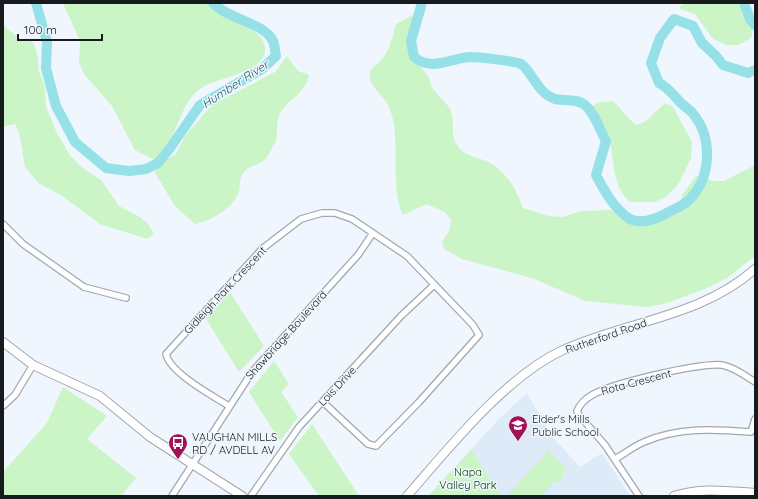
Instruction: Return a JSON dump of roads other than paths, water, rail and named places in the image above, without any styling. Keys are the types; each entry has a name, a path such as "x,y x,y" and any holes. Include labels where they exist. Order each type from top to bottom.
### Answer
{"main road":[{"name":"Rutherford Road","path":"407,496 428,469 501,394 540,363 563,350 583,342 700,304 726,290 755,269"},
{"path":"3,342 33,365 100,396 150,437 242,496"},
{"path":"674,496 703,490 755,493"}],"street":[{"name":"Gidleigh Park Crescent","path":"229,406 181,374 169,361 166,354 259,252 301,219 317,213 335,213 352,219 407,256 473,325 479,335 380,444 373,446 368,444 323,402"},
{"path":"3,224 23,244 84,287 126,298"},
{"name":"Shawbridge Boulevard","path":"172,496 252,372 358,255 373,233"},
{"name":"Lois Drive","path":"251,496 299,427 401,316 434,285"},
{"path":"3,406 15,395 33,365"},
{"name":"Rota Crescent","path":"639,496 614,459 577,411 580,404 592,395 604,390 640,379 705,365 725,366 755,382"},
{"path":"614,459 643,442 677,431 716,429 750,432 755,419"}],"waterway":[{"name":"Humber River","path":"36,3 47,42 46,68 56,106 75,142 106,168 129,171 146,169 158,163 200,105 262,69 276,56 273,41 262,29 220,9 213,3"},
{"name":"Humber River","path":"422,3 411,41 414,57 421,61 435,64 470,57 496,59 518,63 525,67 539,87 549,96 555,99 578,101 589,109 606,141 596,175 613,203 622,213 632,220 647,221 685,203 697,190 706,169 707,146 700,125 694,115 668,89 659,83 651,63 660,38 674,19 693,26 702,43 723,65 748,73 755,70"},
{"name":"Humber River","path":"744,3 750,19 755,25"}],"place":[{"name":"Elder's Mills Public School","path":"518,442"},
{"name":"VAUGHAN MILLS RD / AVDELL AV","path":"178,460"}],"park label":[{"name":"Napa Valley Park","path":"468,478"}]}
